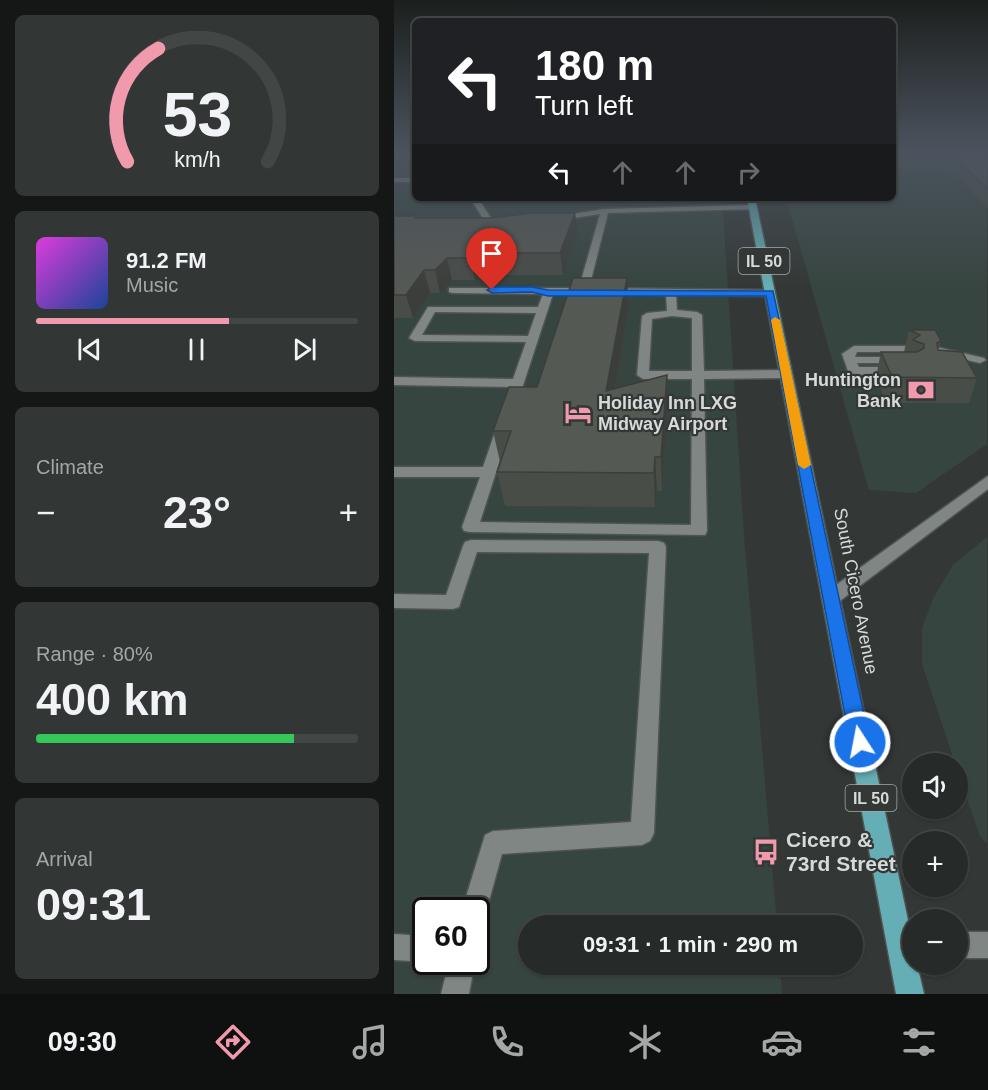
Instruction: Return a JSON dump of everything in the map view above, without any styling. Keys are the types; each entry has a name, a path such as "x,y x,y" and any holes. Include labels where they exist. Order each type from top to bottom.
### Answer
{"main road":[{"name":"South Cicero Avenue","path":"752,202 831,597 902,921"},
{"name":"South Cicero Avenue","path":"909,975 910,994"}],"street":[{"path":"476,201 494,229"},
{"path":"544,221 605,211 752,202"},
{"path":"583,293 605,211"},
{"path":"452,290 532,290 548,293 770,293"},
{"path":"548,293 470,527 699,531 698,375 697,315 672,313 647,316 643,375 698,375 786,374"},
{"path":"671,293 672,313"},
{"path":"533,339 415,338 433,309 542,310"},
{"path":"851,363 854,349 932,349 961,354 975,363"},
{"path":"961,354 930,357 975,363"},
{"path":"851,363 907,362 851,363"},
{"path":"946,365 975,363"},
{"path":"394,381 518,383"},
{"path":"394,472 488,472"},
{"path":"831,597 988,481"},
{"path":"394,601 453,602 471,546 658,548 642,833 493,843 478,897"},
{"path":"968,945 988,945"},
{"path":"394,947 412,948"},
{"path":"455,994 459,975"}],"shaded area":[{"path":"394,195 412,195 412,201 722,201 744,536 776,915 518,915 518,975 781,975 782,994 394,994"},
{"path":"896,195 987,195 987,444 916,493 869,490 787,201 896,201"},
{"path":"987,537 987,844 980,836 968,802 968,753 952,753 922,664 922,628 934,597 953,565"}],"building":[{"path":"532,213 575,213 560,253 473,253 470,258 447,258 435,270 424,270 406,295 394,295 394,216 493,218"},
{"name":"Holiday Inn LXG Midway Airport","path":"573,278 627,278 606,391 667,375 661,457 655,457 654,473 497,472 511,431 493,431 509,387 537,387"},
{"path":"909,330 935,330 941,341 937,343 938,350 962,352 977,378 892,377 881,352 917,352 924,348 924,344 913,340 920,335"}],"slow traffic":[{"path":"775,320 804,465"}],"place":[{"name":"Huntington Bank","path":"921,390"},
{"name":"Holiday Inn LXG Midway Airport","path":"578,413"},
{"name":"Cicero & 73rd Street","path":"766,852"}],"route":[{"path":"492,290 532,290 548,293 770,293 860,742"}]}
